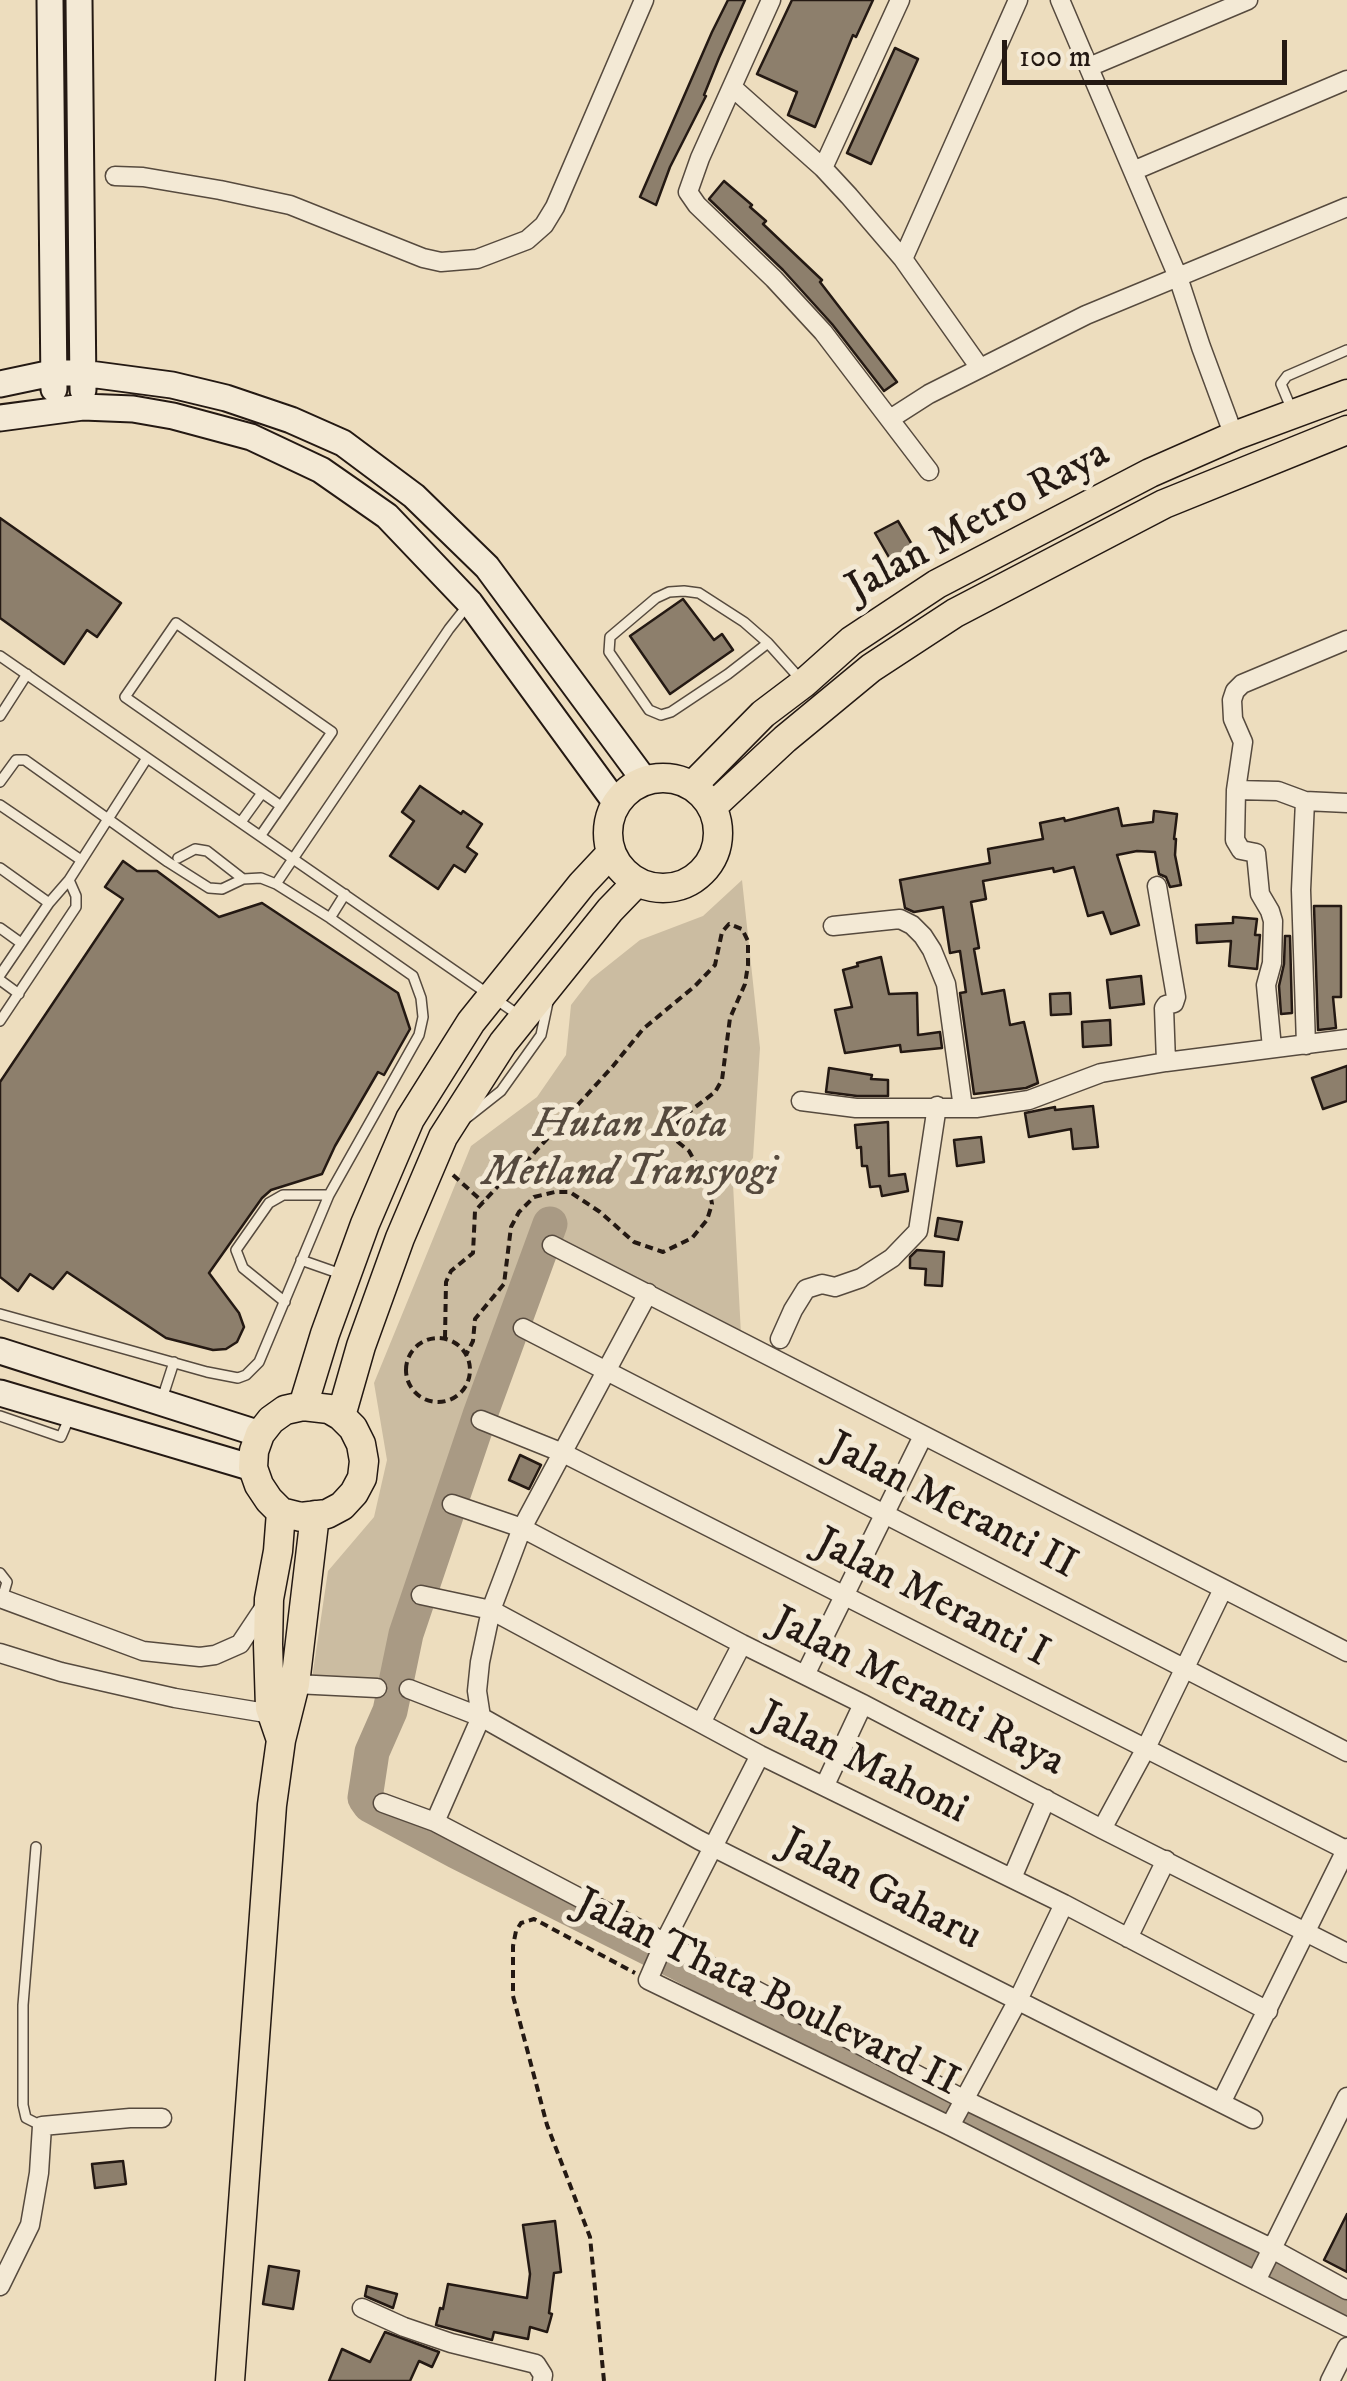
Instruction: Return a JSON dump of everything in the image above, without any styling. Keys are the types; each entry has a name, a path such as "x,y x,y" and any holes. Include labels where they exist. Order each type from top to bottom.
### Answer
{"main road":[{"name":"Jalan Metro Raya","path":"692,786 763,714 851,641 938,584 1150,473 1234,436 1347,394"},
{"name":"Jalan Metro Raya","path":"712,807 870,668 955,612 1164,504 1347,430"},
{"path":"669,778 692,786 712,807 718,826 717,846 698,877 684,885 652,888 636,882 622,870 612,853 609,819 616,803 644,781 669,778"},
{"path":"303,1406 364,1224 410,1119 472,1022 582,884 612,853"},
{"path":"341,1416 361,1346 400,1238 438,1148 503,1043 636,882"},
{"path":"303,1406 329,1409 341,1416 353,1428 364,1460 362,1478 342,1506 327,1514 300,1517 282,1512 258,1486 254,1450 270,1420 303,1406"},
{"path":"230,2381 280,1724 270,1599 282,1512"},
{"path":"280,1724 295,1684 315,1516"}],"street":[{"path":"50,0 52,373 56,408"},
{"path":"79,0 83,407"},
{"path":"115,176 144,177 290,205 423,258 441,262 477,260 527,240 544,225 644,0"},
{"path":"771,0 688,192 823,332 929,470"},
{"path":"823,168 900,0"},
{"path":"903,258 1018,0"},
{"path":"1060,0 1178,278 1234,436"},
{"path":"1089,67 1248,0"},
{"path":"1133,171 1347,80"},
{"path":"732,87 823,168 903,258 980,368"},
{"path":"890,419 929,394 1086,315 1347,207"},
{"path":"0,384 52,373 82,372 172,385 292,420 343,443 414,496 487,567 644,781"},
{"path":"0,418 56,408 133,409 251,437 321,470 388,516 470,603 616,803"},
{"path":"1272,1048 1266,986 1272,964 1273,921 1260,894 1258,858 1236,844 1236,790 1243,742 1231,708 1242,684 1347,640"},
{"path":"1236,790 1278,791 1304,801 1347,803"},
{"path":"1304,801 1301,890 1306,1045"},
{"path":"1157,886 1176,997 1174,1003 1164,1008 1166,1062"},
{"path":"834,926 900,919 912,926 932,950 946,984 963,1108"},
{"path":"801,1101 856,1108 963,1108 1030,1100 1102,1073 1347,1039"},
{"path":"780,1339 806,1289 860,1278 892,1258 918,1231 936,1106"},
{"path":"552,1246 1347,1652"},
{"path":"435,1822 482,1717 478,1677 491,1610 522,1528 648,1293"},
{"name":"Jalan Meranti II","path":"523,1328 1347,1752"},
{"path":"0,1350 260,1434"},
{"path":"0,1394 254,1468"},
{"name":"Jalan Meranti I","path":"481,1420 563,1454 1346,1849"},
{"path":"806,1676 923,1436"},
{"name":"Jalan Meranti Raya","path":"452,1504 522,1528 1347,1953"},
{"path":"1102,1829 1223,1589"},
{"name":"Jalan Mahoni","path":"421,1595 491,1610 760,1754 1064,1904 1268,2011"},
{"path":"1,1598 143,1652 200,1657 240,1644 270,1599"},
{"path":"700,1723 742,1644"},
{"path":"0,1653 61,1672 280,1724"},
{"path":"295,1684 377,1688"},
{"name":"Jalan Gaharu","path":"409,1689 482,1717 714,1847 1253,2118"},
{"path":"825,1785 863,1704"},
{"path":"656,1960 760,1754"},
{"path":"1012,1878 1046,1799"},
{"name":"Jalan Thata Boulevard II","path":"383,1802 435,1822 656,1960 1263,2267 1347,2327"},
{"path":"1221,2102 1346,1849"},
{"path":"1128,1938 1166,1860"},
{"path":"958,2112 1064,1904"},
{"name":"Jalan Thata Boulevard II","path":"656,1960 1263,2267 1347,2290"},
{"path":"1263,2267 1347,2097"},
{"path":"0,2286 30,2225 42,2126 162,2118"},
{"path":"362,2308 451,2343 536,2364 542,2381"},
{"path":"1330,2381 1347,2347"}],"lane":[{"path":"1294,416 1282,384 1286,376 1347,350"},
{"path":"768,643 671,712 661,714 649,710 609,652 610,638 656,598 684,591 699,594 744,622 768,643 804,683"},
{"path":"276,884 470,603"},
{"path":"261,836 332,732 176,622 125,696 281,806"},
{"path":"0,656 523,1018"},
{"path":"0,716 27,674"},
{"path":"19,994 0,977 21,942 69,880 147,758"},
{"path":"0,782 16,760 25,760 209,888 222,889 260,878 276,884 412,976 423,1017 419,1035 330,1195 260,1362 246,1375 238,1378 207,1372 0,1314"},
{"path":"242,822 262,792"},
{"path":"0,805 81,860"},
{"path":"178,858 196,848 207,851 243,880"},
{"path":"0,868 49,903"},
{"path":"0,1021 76,907 69,880"},
{"path":"330,918 345,894"},
{"path":"0,928 21,942"},
{"path":"438,1148 501,1091 540,1036 553,980"},
{"path":"285,1302 244,1268 236,1250 269,1204 283,1195 330,1195"},
{"path":"301,1260 348,1276"},
{"path":"161,1403 174,1362"},
{"path":"0,1416 61,1437 71,1415"},
{"path":"0,1573 7,1582 1,1598"},
{"path":"36,1846 23,2005 23,2105 26,2118 42,2126"}],"path":[{"path":"445,1338 446,1282 451,1271 473,1253 475,1212 511,1172 528,1160 643,1029 715,965 722,932 729,924 742,929 748,941 748,965 745,984 730,1018 722,1080 716,1092 676,1125 678,1142 710,1187 712,1204 707,1220 692,1238 663,1252 634,1242 570,1192 534,1197 511,1227 504,1284 475,1319 473,1341 466,1355"},
{"path":"438,1148 483,1202"},
{"path":"445,1338 466,1355 470,1373 456,1396 439,1402 414,1392 406,1376 408,1357 419,1343 445,1338"},
{"name":"Jalan Thata Boulevard II","path":"604,2381 590,2238 547,2125 513,1996 513,1946 521,1924 534,1919 656,1960"}],"green space":[{"name":"Hutan Kota Metland Transyogi","path":"742,880 760,1048 753,1158 733,1184 741,1334 533,1226 391,1685 312,1678 328,1571 374,1517 387,1460 374,1383 471,1146 537,1097 566,1055 571,1005 591,979 640,940 703,916"}],"building":[{"path":"728,0 745,0 656,205 640,197"},
{"path":"792,0 873,0 856,37 853,35 815,127 788,115 797,92 757,74"},
{"path":"895,48 918,59 871,164 847,153"},
{"path":"724,181 752,205 766,221 763,224 822,280 897,382 884,391 832,324 783,270 709,199"},
{"path":"0,518 121,603 97,637 87,630 64,664 0,618"},
{"path":"898,521 917,553 894,566 875,533"},
{"path":"683,599 714,640 722,634 733,650 670,694 630,636"},
{"path":"420,786 482,824 467,847 477,854 465,872 454,865 438,889 390,856 414,821 402,812"},
{"path":"1118,808 1122,826 1153,822 1154,811 1177,814 1174,839 1181,885 1170,887 1166,877 1159,874 1155,852 1117,855 1139,925 1111,934 1103,912 1088,916 1074,867 983,881 986,899 971,902 982,994 1004,990 1010,1025 1024,1022 1038,1083 974,1094 960,993 966,992 960,951 950,953 943,907 914,912 905,908 900,880 990,863 988,849 1043,839 1040,823"},
{"path":"123,861 137,871 157,871 219,917 262,903 398,993 410,1029 384,1075 378,1072 322,1174 271,1190 209,1273 239,1313 244,1327 237,1342 226,1349 213,1350 166,1338 67,1272 53,1289 30,1274 18,1291 0,1277 0,1082 123,899 105,887"},
{"path":"1314,906 1341,906 1341,997 1333,997 1336,1028 1318,1030"},
{"path":"1233,917 1257,919 1257,969 1229,966 1231,941 1197,943 1196,925 1233,923"},
{"path":"1285,936 1290,936 1292,1013 1281,1014 1279,986"},
{"path":"881,957 889,994 917,993 918,1035 940,1032 942,1048 901,1052 900,1045 845,1053 835,1010 852,1007 843,970"},
{"path":"1141,976 1144,1004 1110,1008 1107,980"},
{"path":"1070,993 1071,1014 1051,1015 1050,994"},
{"path":"1110,1020 1111,1045 1083,1047 1082,1022"},
{"path":"1347,1066 1347,1101 1323,1109 1312,1078"},
{"path":"829,1068 888,1080 888,1096 826,1092"},
{"path":"1093,1106 1098,1147 1073,1149 1071,1129 1029,1137 1025,1113"},
{"path":"888,1122 889,1176 905,1174 908,1191 882,1196 880,1186 870,1187 867,1166 862,1166 855,1125"},
{"path":"981,1137 984,1162 957,1166 954,1140"},
{"path":"938,1218 962,1222 958,1240 935,1236"},
{"path":"917,1250 944,1252 942,1286 925,1285 926,1269 910,1268 910,1257"},
{"path":"520,1455 541,1465 529,1489 509,1480"},
{"path":"123,2161 126,2184 95,2188 92,2164"},
{"path":"1347,2214 1347,2272 1324,2260"},
{"path":"555,2221 561,2272 554,2273 547,2332 530,2327 528,2339 494,2332 492,2340 436,2325 448,2284 527,2298 530,2274 523,2225"},
{"path":"269,2266 299,2271 293,2309 263,2304"},
{"path":"367,2286 397,2294 393,2308 365,2296"},
{"path":"385,2332 439,2352 432,2367 419,2361 410,2381 329,2381 342,2349 370,2362"}],"waterway":[{"path":"550,1224 406,1634 390,1711 372,1752 365,1798 370,1805 972,2119 1347,2306"}]}
